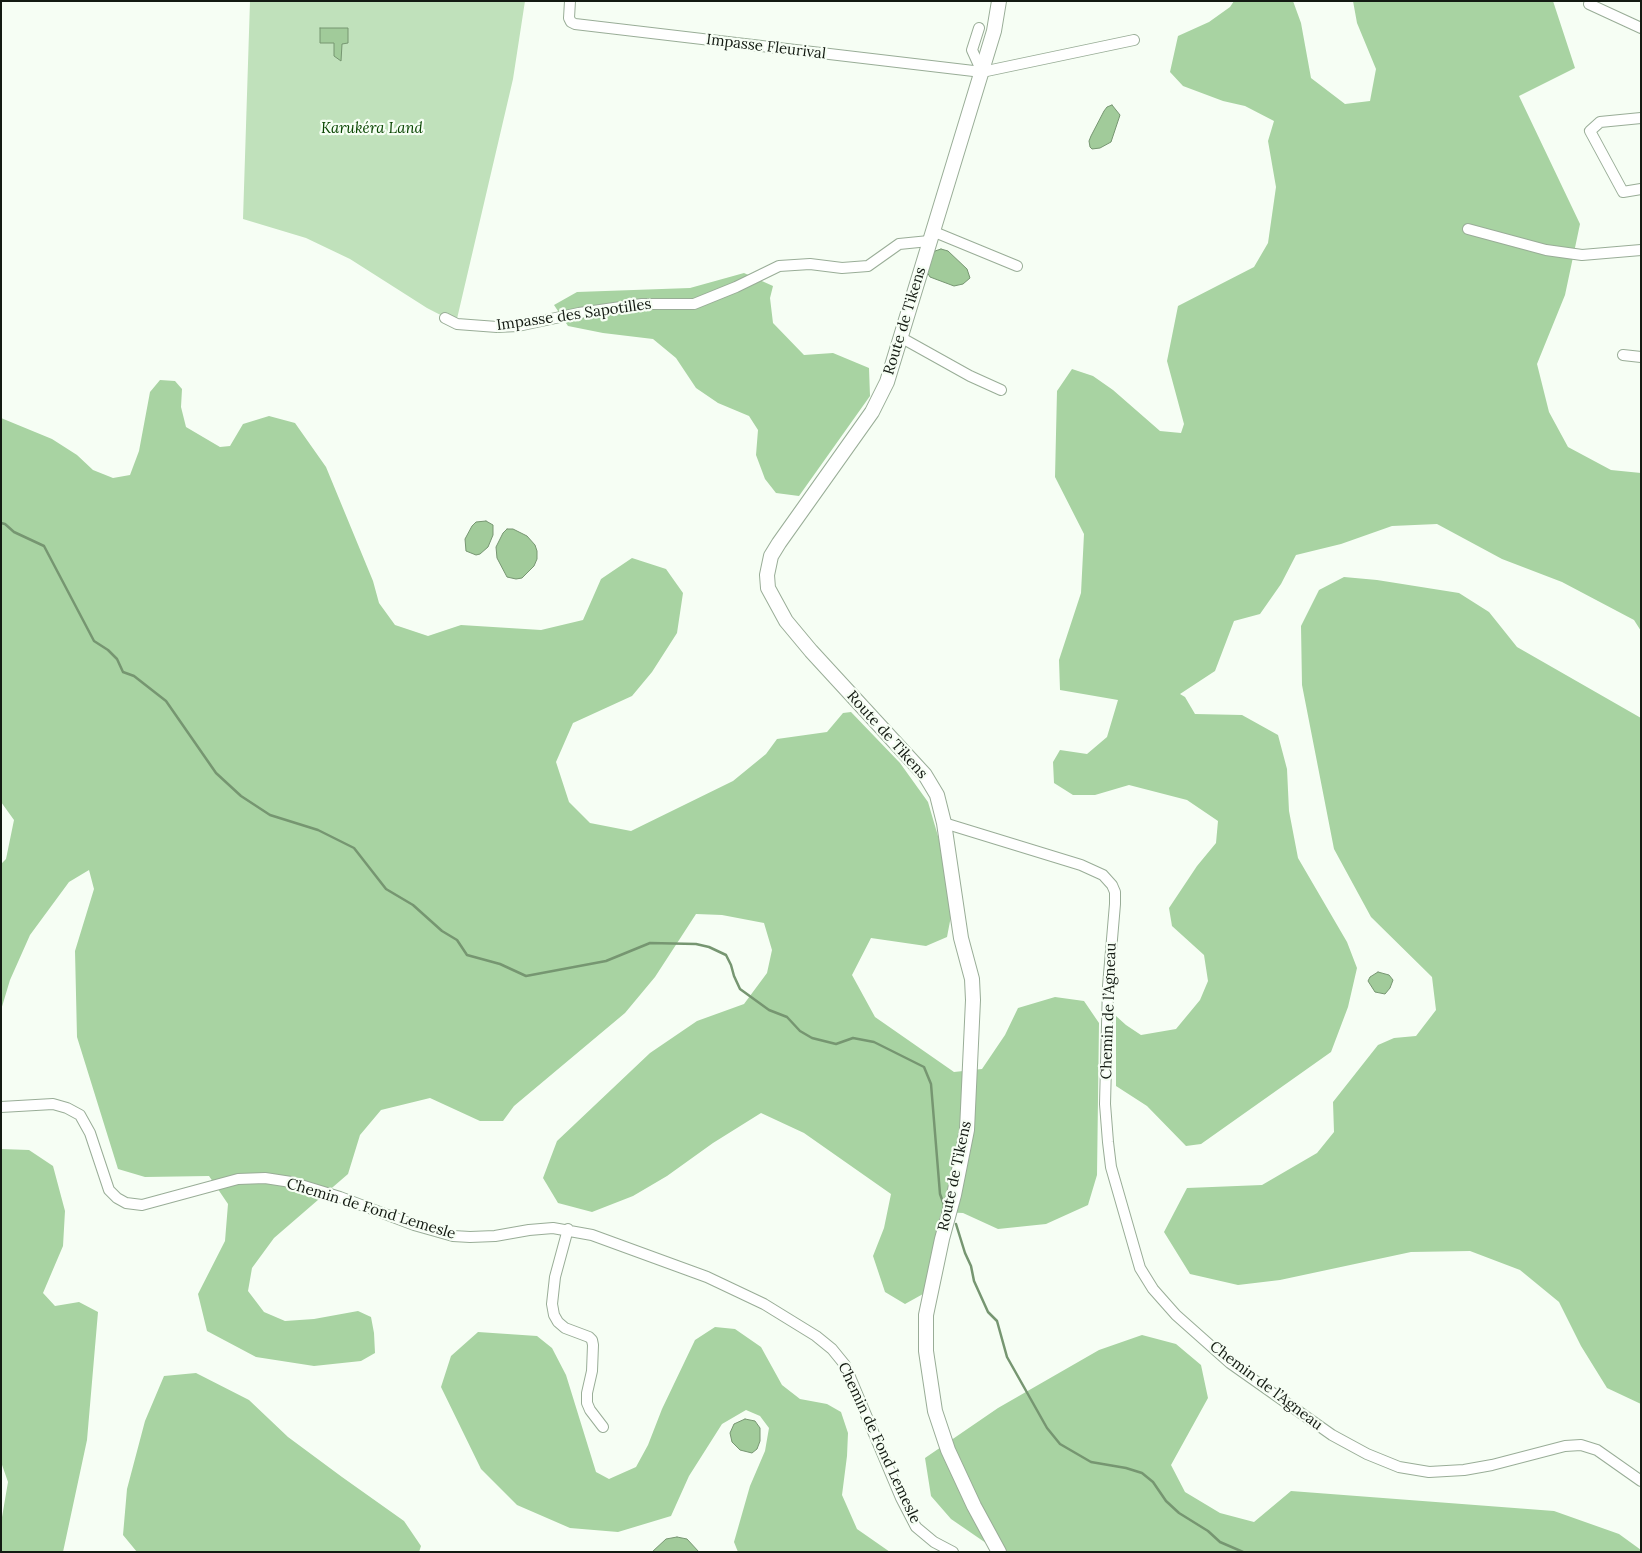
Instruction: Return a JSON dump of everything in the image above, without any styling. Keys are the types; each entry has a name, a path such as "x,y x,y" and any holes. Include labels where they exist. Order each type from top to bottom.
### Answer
{"street":[{"name":"Impasse Fleurival","path":"570,1 569,18 575,24 982,72 1134,40"},
{"name":"Route de Tikens","path":"999,1 994,31 982,72 881,396 872,412 770,556 766,576 768,588 778,608 811,651 925,775 937,795 944,823 961,938 972,979 973,1000 967,1130 926,1315 926,1350 935,1411 948,1450 974,1506 999,1552"},
{"path":"1589,4 1641,28"},
{"path":"979,28 972,50 982,72"},
{"path":"1641,118 1600,122 1590,131 1622,192 1641,188"},
{"path":"1468,229 1546,250 1582,255 1641,250"},
{"path":"930,236 1017,266"},
{"name":"Impasse des Sapotilles","path":"445,318 457,324 497,327 518,326 579,313 642,304 694,304 736,287 779,266 810,264 842,268 868,266 899,244 930,236"},
{"path":"900,337 970,376 1001,390"},
{"path":"1623,355 1641,357"},
{"name":"Chemin de l’Agneau","path":"944,823 1081,865 1103,875 1112,885 1115,892 1115,904 1108,986 1106,1104 1111,1167 1140,1268 1153,1289 1176,1315 1230,1362 1332,1435 1367,1454 1399,1467 1429,1472 1464,1470 1492,1465 1565,1446 1581,1445 1597,1450 1641,1480"},
{"name":"Chemin de Fond Lemesle","path":"1,1107 53,1104 67,1108 80,1115 90,1133 109,1190 126,1203 142,1205 238,1179 265,1178 291,1182 340,1197 414,1225 452,1236 495,1236 529,1230 568,1229 592,1235 707,1277 764,1304 816,1336 832,1349 845,1365 901,1498 916,1527 934,1542 953,1552"},
{"path":"568,1229 555,1277 552,1304 554,1315 558,1322 565,1328 589,1337 592,1340 592,1371 587,1393 587,1403 603,1427"}],"green space":[{"name":"Karukéra Land","path":"250,1 525,1 513,79 456,323 427,308 350,259 306,238 243,219"}],"shaded area":[{"path":"1234,1 1293,1 1301,23 1311,78 1345,104 1370,101 1376,69 1357,23 1353,1 1553,1 1575,68 1519,96 1580,224 1565,295 1537,364 1549,412 1568,447 1611,470 1641,473 1641,631 1634,620 1562,582 1502,559 1437,524 1392,526 1341,544 1296,555 1281,584 1260,614 1234,621 1215,671 1180,694 1185,697 1195,714 1242,715 1278,735 1287,769 1289,811 1298,858 1347,942 1357,968 1348,1007 1331,1052 1201,1144 1186,1146 1147,1106 1116,1086 1116,1016 1141,1035 1176,1029 1200,1000 1208,981 1204,955 1172,926 1169,908 1197,866 1216,843 1218,821 1187,800 1129,785 1095,795 1073,795 1054,783 1053,762 1060,750 1087,754 1107,737 1118,700 1060,690 1059,660 1081,593 1084,534 1055,477 1057,391 1072,369 1093,376 1113,390 1160,431 1181,433 1184,424 1167,361 1178,306 1254,267 1268,243 1276,187 1268,141 1274,121 1245,106 1223,101 1183,86 1170,72 1178,36 1209,22 1230,7"},
{"path":"320,28 348,28 348,43 342,44 341,61 334,56 334,43 320,43"},
{"path":"1112,105 1120,115 1111,142 1100,148 1092,149 1089,141 1091,136 1104,111"},
{"path":"941,249 948,251 967,269 970,278 963,284 954,286 930,277 927,272 932,255 935,251"},
{"path":"744,273 773,286 770,298 773,323 804,355 833,353 869,368 870,396 799,496 776,493 765,479 756,455 758,430 749,416 718,403 696,388 676,358 653,339 603,333 568,326 554,305 577,292 690,288"},
{"path":"160,380 175,381 182,389 181,407 186,427 220,447 230,446 243,424 269,416 295,423 326,467 373,581 379,603 395,625 428,636 461,625 541,630 583,620 601,579 632,558 666,569 683,593 677,633 652,672 632,696 573,723 556,762 569,802 590,823 631,831 733,781 766,754 777,739 827,732 843,713 851,712 900,763 928,802 940,843 951,916 947,937 926,946 871,938 852,975 875,1017 954,1072 982,1069 1005,1035 1018,1008 1055,997 1084,1001 1099,1023 1097,1175 1088,1205 1046,1224 998,1229 963,1213 941,1212 923,1294 905,1304 885,1292 873,1256 884,1228 891,1194 804,1133 761,1113 713,1143 667,1176 633,1196 592,1212 558,1203 543,1178 557,1141 650,1053 697,1021 744,1004 767,973 772,950 764,923 722,915 696,914 655,977 625,1013 514,1106 503,1121 480,1121 430,1098 381,1110 360,1135 348,1174 274,1238 252,1268 248,1291 264,1312 285,1321 314,1319 358,1311 371,1317 375,1353 361,1361 314,1366 256,1357 207,1331 198,1294 225,1241 228,1204 209,1176 145,1177 118,1169 77,1037 75,951 94,889 89,870 69,882 30,935 10,980 1,1010 1,864 6,859 14,820 1,802 1,418 52,439 77,455 93,470 113,478 130,475 139,451 150,392"},
{"path":"486,521 493,525 493,535 488,547 476,555 466,551 465,539 472,526 476,522"},
{"path":"507,529 513,529 527,536 535,545 537,551 537,559 534,566 522,578 507,577 497,558 496,547"},
{"path":"1344,577 1377,580 1459,593 1489,612 1517,647 1641,718 1641,1404 1607,1388 1581,1346 1559,1302 1520,1270 1470,1251 1411,1252 1280,1280 1238,1285 1190,1274 1164,1232 1187,1188 1262,1185 1317,1153 1334,1132 1333,1102 1378,1045 1394,1038 1416,1036 1436,1010 1432,977 1371,917 1334,849 1302,685 1301,626 1319,590"},
{"path":"1378,972 1389,975 1393,980 1385,994 1375,992 1368,981 1370,977"},
{"path":"1,1149 29,1150 53,1166 65,1211 63,1246 43,1293 55,1306 79,1302 98,1312 87,1440 63,1552 1,1552 1,1523 8,1482 1,1462"},
{"path":"715,1327 735,1329 761,1347 782,1385 800,1399 827,1404 841,1412 848,1433 842,1495 857,1529 890,1552 738,1552 734,1542 750,1486 765,1451 769,1428 760,1416 746,1410 722,1424 689,1476 671,1516 618,1532 570,1528 517,1505 481,1469 441,1387 451,1356 478,1332 537,1336 552,1348 566,1375 596,1472 609,1479 636,1467 648,1445 662,1409 695,1340"},
{"path":"1142,1335 1176,1344 1201,1365 1208,1398 1171,1465 1185,1492 1220,1513 1254,1522 1291,1491 1554,1511 1619,1534 1641,1550 1641,1552 999,1552 951,1519 931,1496 925,1458 998,1408 1099,1350"},
{"path":"196,1373 249,1400 288,1437 404,1521 421,1546 419,1552 137,1552 123,1535 127,1489 145,1421 164,1376"},
{"path":"745,1419 755,1421 760,1428 760,1441 757,1449 752,1453 740,1450 732,1442 730,1433 734,1424"},
{"path":"677,1537 687,1539 699,1552 652,1552 666,1539"}],"waterway":[{"path":"1,523 14,532 44,546 94,641 108,650 117,659 123,672 134,676 166,701 216,773 241,796 270,815 318,830 354,848 386,889 413,905 442,931 457,940 467,955 500,964 526,976 606,961 650,943 696,944 709,947 726,955 740,989 769,1010 787,1017 800,1031 812,1038 836,1044 853,1038 874,1042 924,1067 931,1084 940,1194 944,1205"},
{"path":"956,1224 971,1266 974,1281 988,1312 997,1321 1007,1357 1047,1428 1060,1444 1091,1462 1126,1468 1142,1473 1153,1482 1166,1501 1179,1513 1208,1531 1220,1542 1243,1552"}]}
